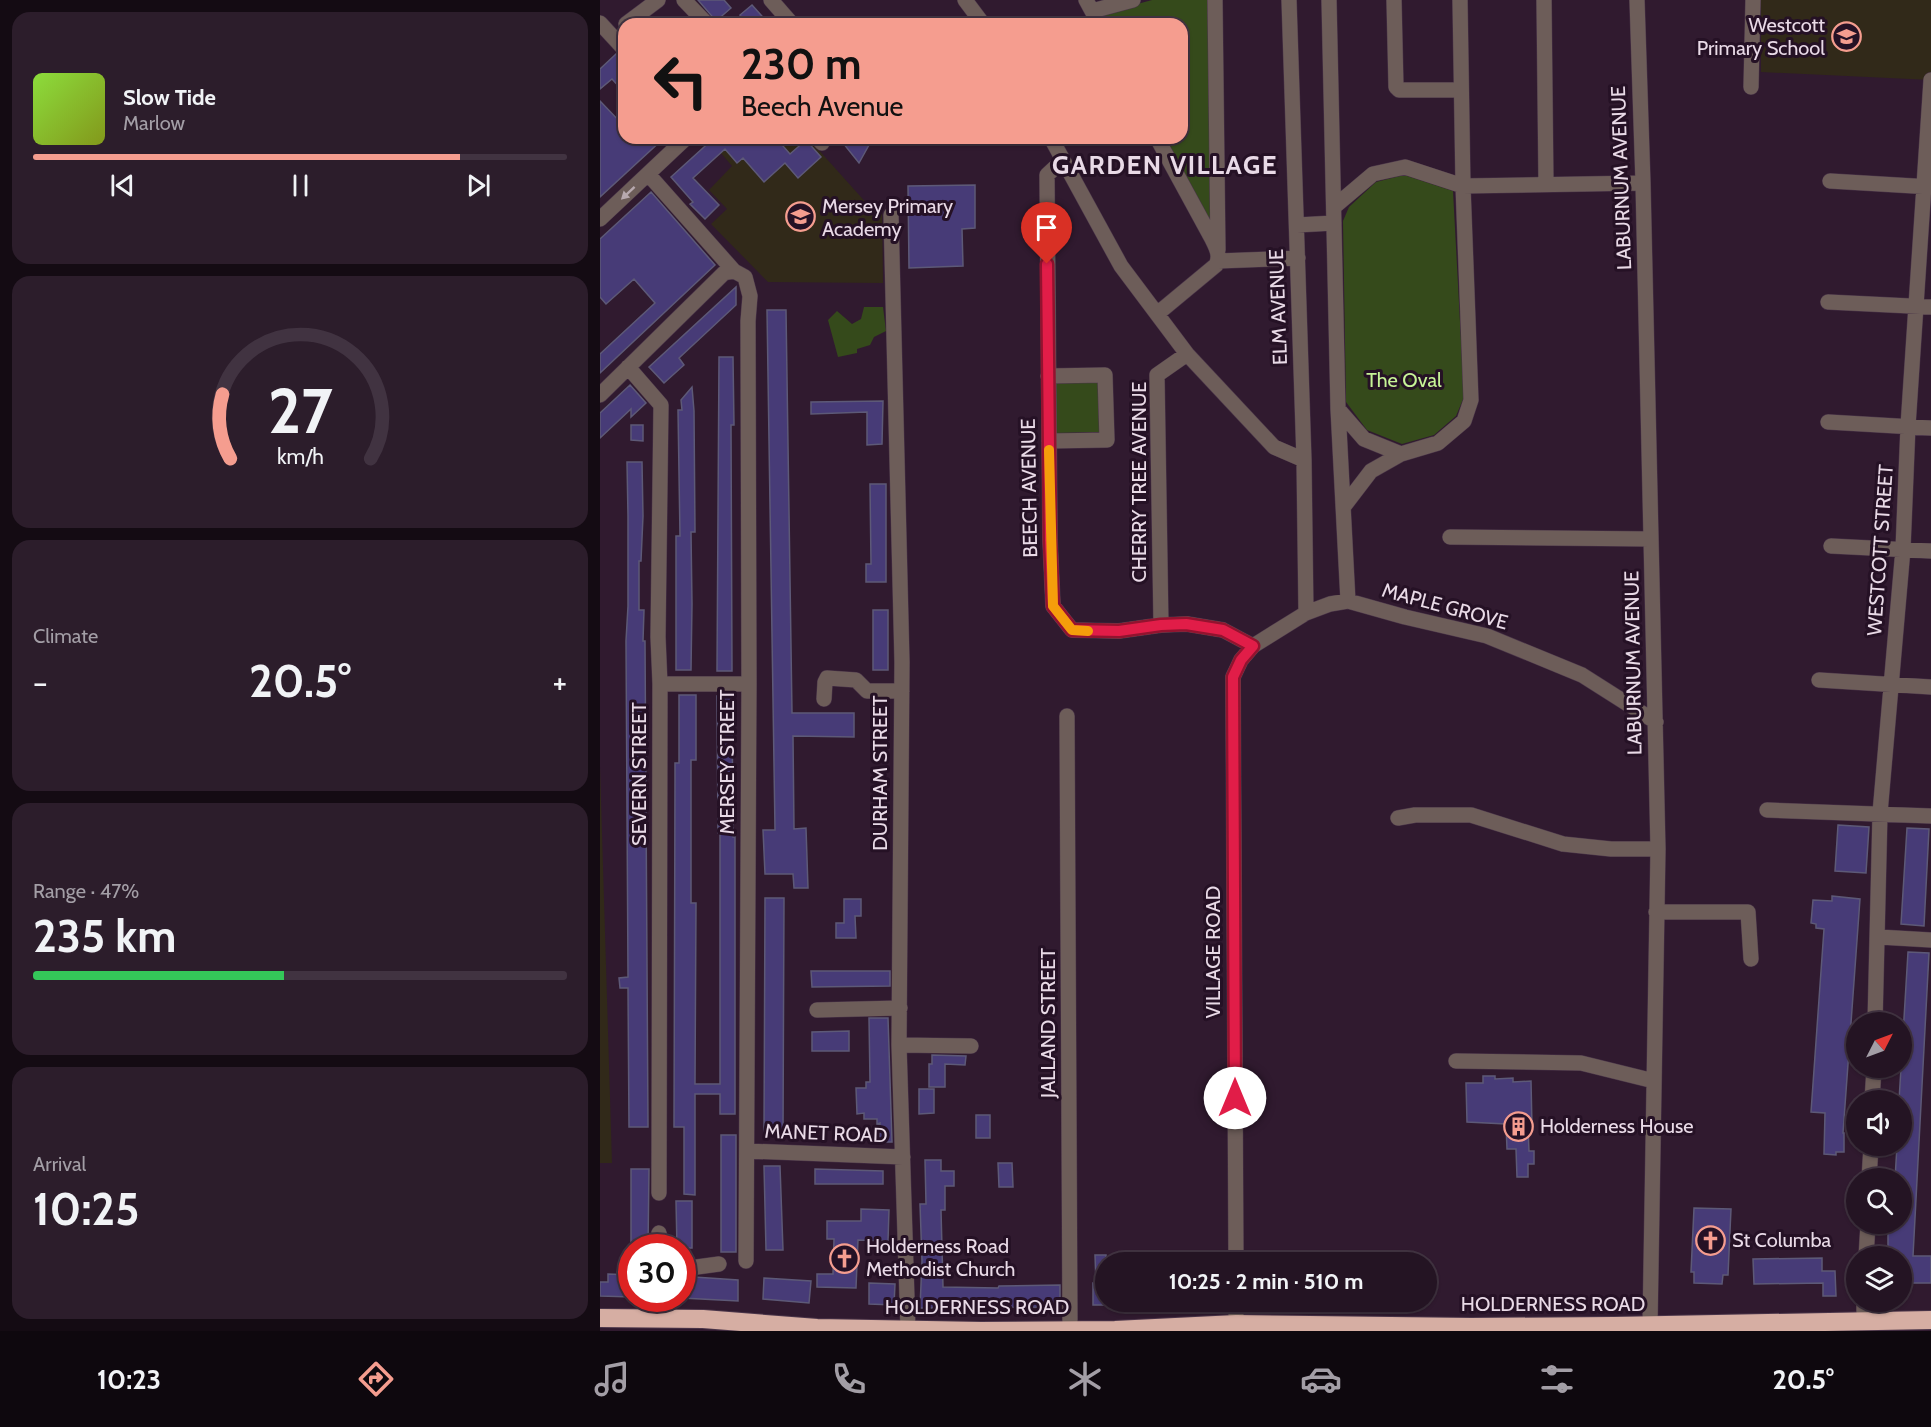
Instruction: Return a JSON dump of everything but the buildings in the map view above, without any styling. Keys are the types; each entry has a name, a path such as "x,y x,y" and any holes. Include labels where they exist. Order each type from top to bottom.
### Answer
{"highway":[{"name":"HOLDERNESS ROAD","path":"600,1318 664,1319 686,1325 817,1330 1115,1330 1236,1324 1471,1329 1614,1329 1851,1312"},
{"name":"HOLDERNESS ROAD","path":"1871,1312 1931,1320"}],"street":[{"path":"634,18 658,0"},
{"path":"684,0 701,18"},
{"path":"771,0 787,18"},
{"path":"965,0 978,18"},
{"path":"1092,12 1133,0"},
{"path":"1157,315 1216,265 1218,255 1215,0"},
{"name":"ELM AVENUE","path":"1289,0 1304,460 1306,613"},
{"path":"1253,646 1306,613 1330,604 1348,602 1345,505 1338,409 1329,0"},
{"path":"1394,0 1396,87 1399,90 1461,90"},
{"path":"1345,505 1371,471 1401,454 1438,443 1464,421 1471,400 1462,186 1460,0"},
{"path":"1544,0 1546,184"},
{"name":"LABURNUM AVENUE","path":"1637,0 1658,849 1654,1081 1639,1328"},
{"path":"1751,87 1753,0"},
{"path":"600,23 605,40 618,30"},
{"name":"WESTCOTT STREET","path":"1876,1012 1880,813 1903,549 1908,426 1923,306 1931,80"},
{"path":"600,219 680,144"},
{"path":"1054,144 1121,266 1187,354 1274,447 1304,460"},
{"path":"1160,144 1218,255"},
{"name":"BEECH AVENUE","path":"1063,160 1047,175 1053,606 1072,630 1119,631 1186,624 1223,630 1253,646"},
{"path":"1334,207 1373,174 1405,167 1462,186 1643,183"},
{"name":"MERSEY STREET","path":"648,174 729,272 745,277 750,296 748,321 746,1261"},
{"path":"1830,181 1928,187"},
{"name":"DURHAM STREET","path":"891,216 902,691 899,1045 903,1157 904,1330"},
{"path":"1297,225 1334,223"},
{"path":"1218,255 1298,258"},
{"path":"600,395 729,272"},
{"path":"1828,302 1923,306"},
{"name":"CHERRY TREE AVENUE","path":"1161,625 1156,375 1187,354"},
{"name":"SEVERN STREET","path":"628,367 661,405 658,625 660,684 659,1194"},
{"path":"1048,376 1106,375 1107,440 1049,441"},
{"path":"1338,409 1364,439 1401,454"},
{"path":"1828,422 1931,428"},
{"path":"1450,537 1651,539"},
{"path":"1831,546 1931,551"},
{"name":"MAPLE GROVE","path":"1348,602 1487,636 1582,675 1656,722"},
{"name":"VILLAGE ROAD","path":"1236,1252 1233,677 1241,660 1253,646"},
{"path":"824,699 827,678 856,680 867,691 902,691"},
{"path":"1819,680 1931,687"},
{"path":"660,684 749,684"},
{"name":"JALLAND STREET","path":"1067,716 1082,1330"},
{"path":"1767,810 1931,816"},
{"path":"1398,818 1415,815 1470,815 1563,844 1611,849 1658,849"},
{"path":"1656,912 1748,912 1750,959"},
{"path":"1879,937 1931,940"},
{"path":"816,1010 900,1008"},
{"path":"899,1045 971,1047"},
{"path":"1456,1061 1581,1063 1654,1081"},
{"name":"MANET ROAD","path":"747,1151 903,1157"},
{"path":"696,1267 719,1264"},
{"path":"664,1312 664,1319"},
{"path":"1236,1312 1236,1324"}],"shaded area":[{"name":"Westcott Primary School","path":"1761,0 1931,0 1931,80 1761,72"},
{"name":"Mersey Primary Academy","path":"713,144 813,144 869,206 882,207 883,283 768,282 711,224 727,209 709,190 732,166"},
{"path":"600,767 612,1163 600,1163"}],"green space":[{"path":"1152,0 1209,0 1216,216 1210,225 1164,144 1188,144 1188,18 1101,18 1101,14"},
{"name":"The Oval","path":"1404,175 1453,191 1464,397 1456,416 1434,435 1402,444 1367,430 1346,402 1343,221 1349,207 1376,182"},
{"path":"864,307 883,307 886,331 874,337 870,345 857,349 857,353 838,357 828,320 837,311 852,324 861,319"},
{"path":"1055,382 1099,382 1099,432 1056,433"}],"slow traffic":[{"path":"1049,450 1053,606 1072,630 1088,631"}],"place":[{"name":"Westcott Primary School","path":"1846,36"},
{"name":"Mersey Primary Academy","path":"801,217"},
{"name":"Holderness House","path":"1519,1126"},
{"name":"St Columba","path":"1711,1240"},
{"name":"Holderness Road Methodist Church","path":"845,1258"}],"district":[{"name":"GARDEN VILLAGE","path":"1165,165"}],"route":[{"path":"1047,264 1050,540 1053,606 1072,630 1119,631 1186,624 1223,630 1253,646 1241,660 1233,677 1235,1098"}]}
